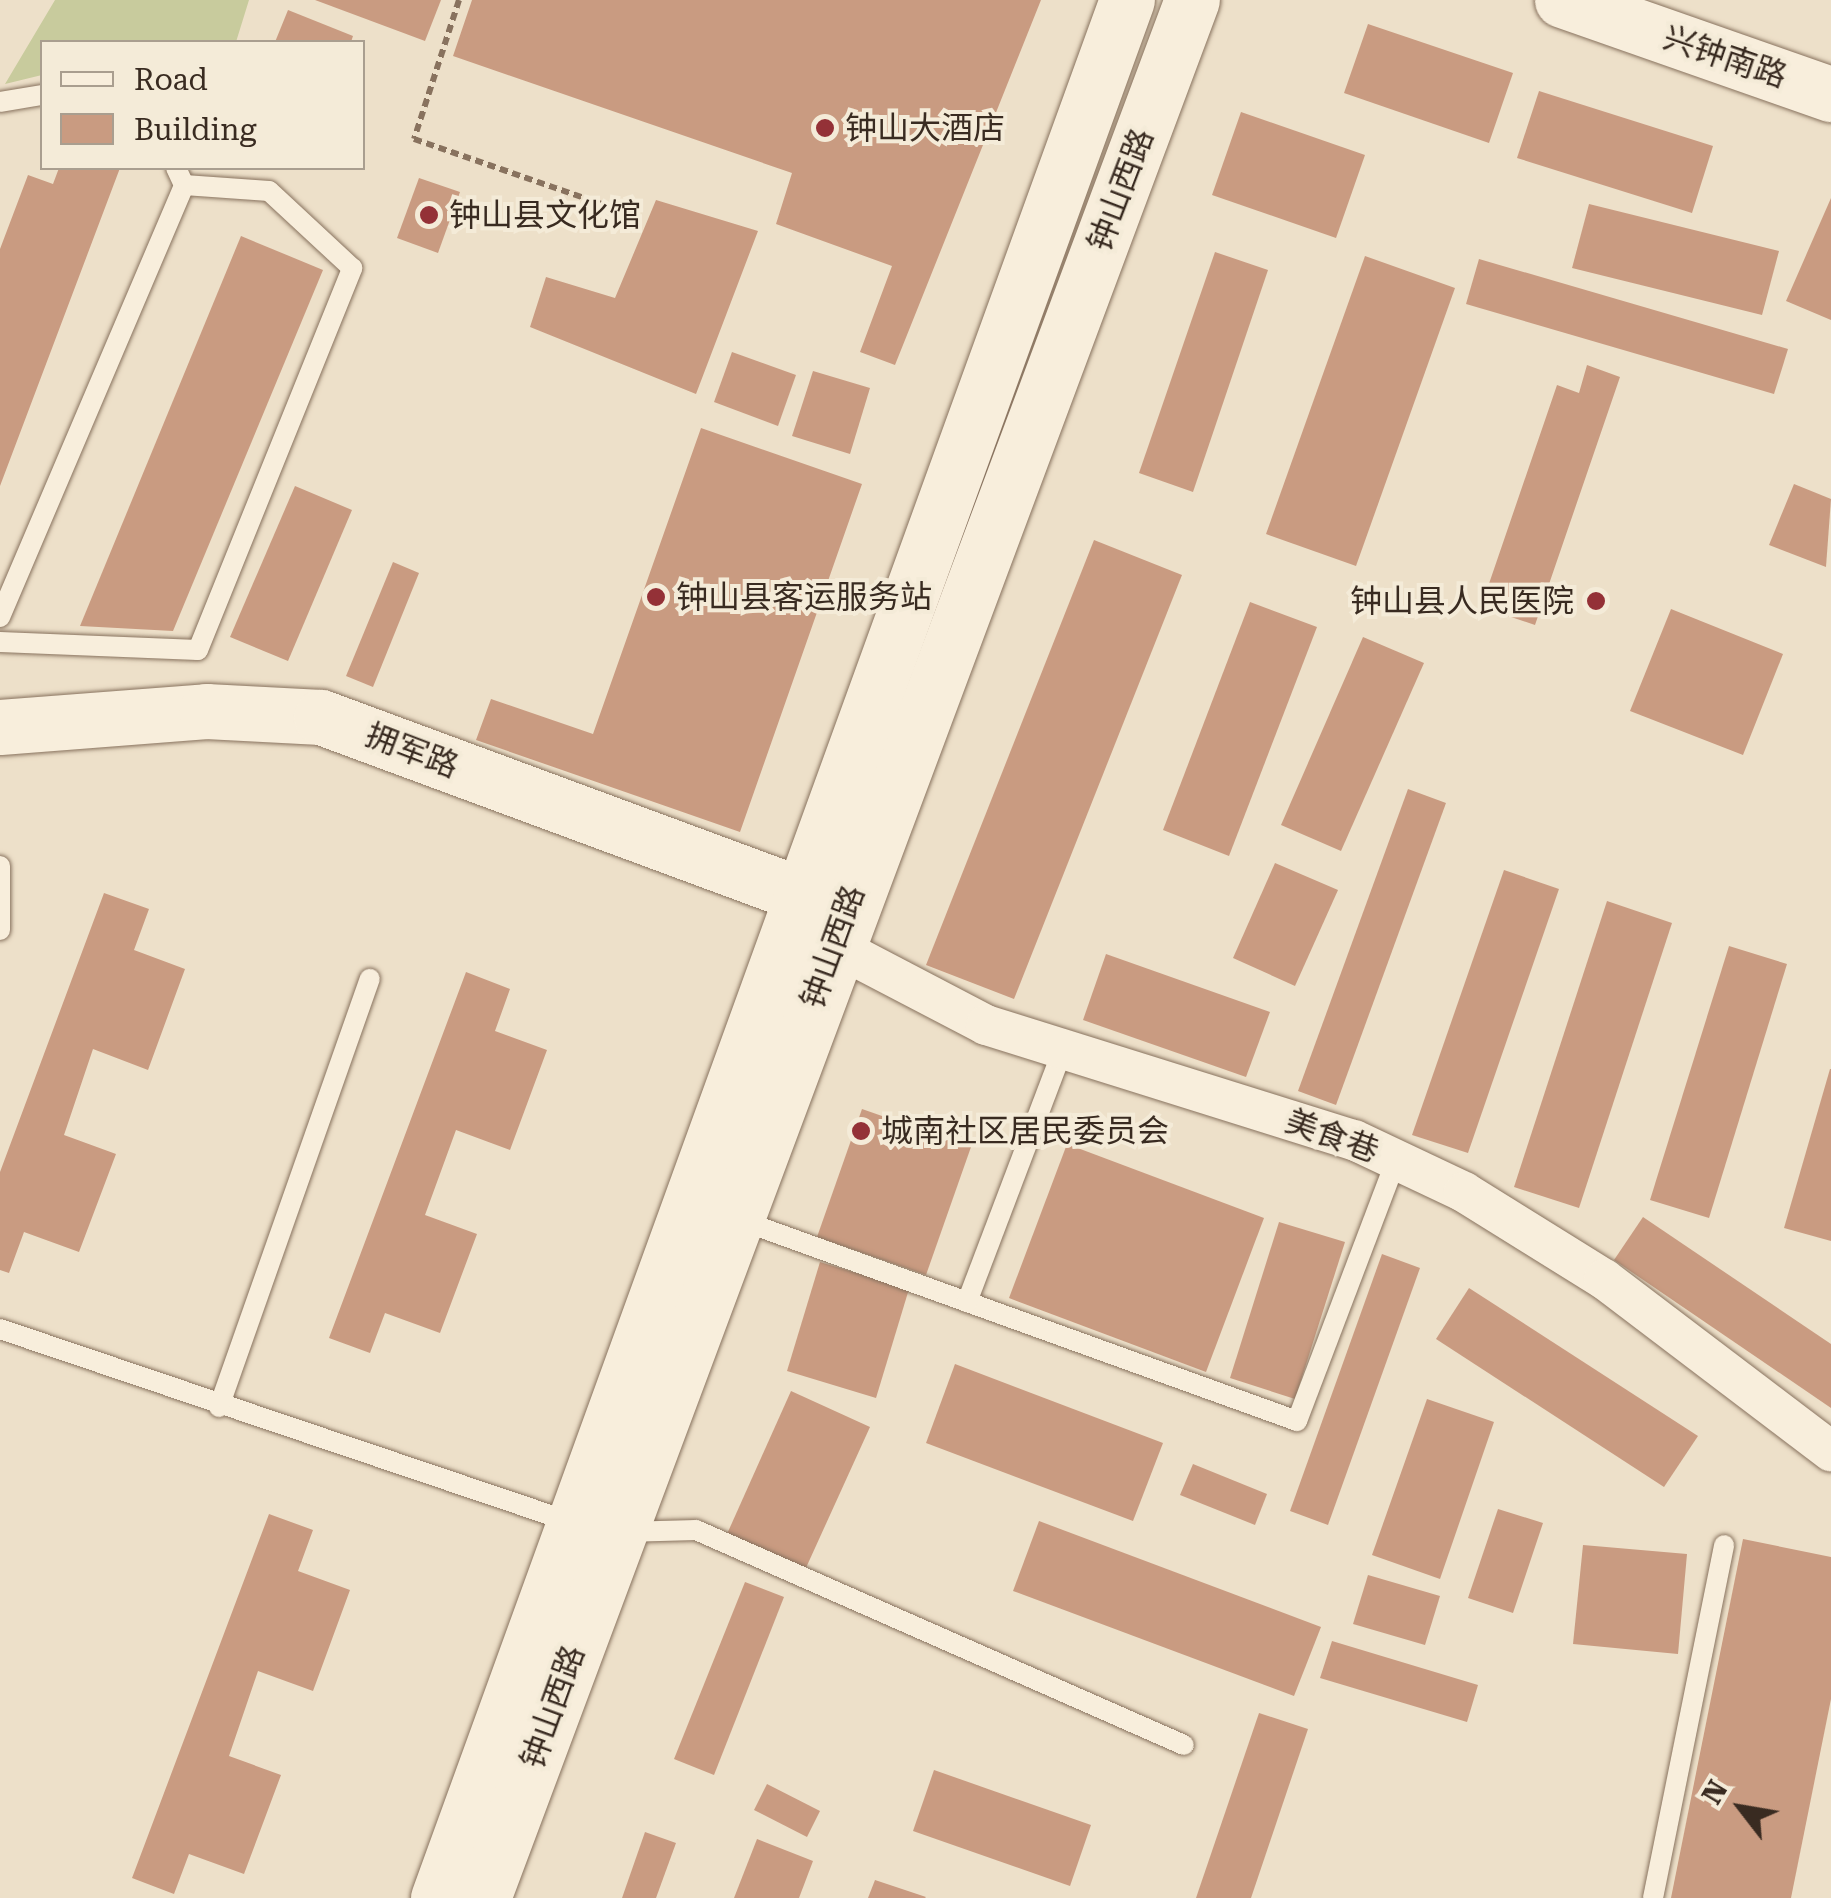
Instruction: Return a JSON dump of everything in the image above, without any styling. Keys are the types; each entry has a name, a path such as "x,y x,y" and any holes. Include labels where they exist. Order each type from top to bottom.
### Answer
{"main road":[{"name":"钟山西路","path":"483,1898 596,1528 806,896 1127,0"},
{"name":"钟山西路","path":"438,1898 733,1218 1192,0"},
{"path":"1172,56 1224,0"},
{"name":"兴钟南路","path":"1562,0 1831,94"},
{"name":"拥军路","path":"0,727 206,711 321,717 806,896"}],"street":[{"path":"806,896 833,945"},
{"name":"美食巷","path":"833,945 986,1025 1396,1160 1604,1279 1831,1451"}],"lane":[{"path":"1,106 40,96"},
{"path":"0,616 180,176 270,191 352,268 198,650 0,642"},
{"path":"0,866 0,930"},
{"path":"220,1407 370,978"},
{"path":"967,1302 1063,1049"},
{"path":"733,1218 1297,1421 1396,1160"},
{"path":"0,1329 220,1407 596,1528 696,1530 1184,1745"},
{"path":"1653,1898 1724,1545"}],"path":[{"path":"460,0 414,139 616,209"}],"green space":[{"path":"55,0 249,0 237,40 40,40 40,75 5,84"}],"building":[{"path":"315,0 441,0 425,41"},
{"name":"钟山大酒店","path":"472,0 1041,0 895,365 860,352 892,266 776,224 792,173 453,56"},
{"path":"288,10 353,36 352,40 276,40"},
{"path":"1368,24 1513,73 1489,143 1344,93"},
{"path":"1539,91 1713,146 1692,213 1517,158"},
{"path":"1241,112 1365,155 1336,238 1212,195"},
{"path":"58,170 119,170 0,486 0,249 28,175 53,184"},
{"name":"钟山县文化馆","path":"419,178 460,192 438,253 397,238"},
{"path":"1831,198 1831,320 1786,301"},
{"path":"656,200 758,231 696,394 530,327 546,277 615,298"},
{"path":"1589,204 1779,251 1762,315 1572,268"},
{"path":"241,236 323,270 173,631 80,626"},
{"path":"1215,252 1268,270 1193,492 1139,473"},
{"path":"1365,256 1455,288 1356,566 1266,534"},
{"path":"1479,259 1788,349 1774,394 1466,304"},
{"path":"732,352 796,375 778,426 714,402"},
{"path":"1587,365 1620,377 1535,625 1481,607 1557,385 1579,393"},
{"path":"813,371 870,388 850,454 792,436"},
{"path":"701,428 862,484 740,832 476,740 491,699 593,734"},
{"path":"1794,484 1831,499 1826,567 1769,545"},
{"path":"295,486 352,510 288,661 230,637"},
{"path":"1094,540 1182,575 1014,999 926,965"},
{"path":"393,562 419,573 373,687 346,676"},
{"path":"1250,602 1317,627 1229,856 1163,830"},
{"path":"1671,609 1783,654 1743,755 1630,711"},
{"path":"1363,637 1424,663 1341,851 1281,825"},
{"path":"1408,789 1446,803 1336,1105 1298,1091"},
{"path":"1275,863 1338,890 1295,986 1233,958"},
{"path":"1504,870 1559,889 1468,1153 1412,1135"},
{"path":"104,893 149,909 134,950 185,969 148,1070 93,1049 64,1135 116,1154 79,1252 24,1232 9,1273 0,1270 0,1172"},
{"path":"1607,901 1672,923 1579,1208 1514,1187"},
{"path":"1729,946 1787,964 1709,1218 1650,1200"},
{"path":"1106,954 1270,1012 1246,1077 1083,1020"},
{"path":"466,972 510,989 495,1031 547,1050 510,1150 456,1130 425,1215 477,1234 440,1333 385,1313 370,1353 329,1338"},
{"path":"1831,1069 1831,1241 1784,1228"},
{"path":"862,1109 971,1147 926,1275 817,1237"},
{"path":"1067,1144 1264,1218 1206,1372 1009,1298"},
{"path":"1643,1217 1831,1344 1831,1408 1614,1260"},
{"path":"1279,1222 1345,1242 1295,1399 1230,1378"},
{"path":"1382,1254 1420,1268 1328,1525 1290,1511"},
{"path":"820,1262 909,1289 876,1398 787,1371"},
{"path":"1469,1288 1698,1436 1664,1487 1436,1339"},
{"path":"955,1364 1163,1443 1133,1521 926,1443"},
{"path":"791,1391 870,1427 805,1570 727,1534"},
{"path":"1427,1399 1494,1422 1440,1579 1372,1555"},
{"path":"1193,1464 1267,1494 1255,1525 1180,1495"},
{"path":"1498,1509 1543,1523 1513,1613 1468,1598"},
{"path":"269,1514 313,1530 298,1571 350,1590 313,1691 258,1671 229,1756 281,1775 244,1874 189,1854 174,1894 132,1878"},
{"path":"1039,1521 1321,1627 1294,1696 1013,1591"},
{"path":"1743,1539 1831,1557 1831,1699 1791,1898 1671,1898"},
{"path":"1583,1545 1687,1554 1678,1654 1573,1644"},
{"path":"1368,1575 1440,1596 1425,1645 1353,1624"},
{"path":"745,1582 784,1597 714,1775 674,1759"},
{"path":"1332,1641 1478,1685 1467,1722 1320,1678"},
{"path":"1259,1713 1308,1729 1251,1898 1196,1898"},
{"path":"934,1770 1091,1825 1070,1886 913,1831"},
{"path":"767,1784 820,1811 807,1837 754,1810"},
{"path":"645,1832 676,1843 656,1898 622,1898"},
{"path":"757,1839 813,1861 799,1898 734,1898"},
{"path":"875,1880 926,1897 868,1898"}],"place":[{"name":"钟山大酒店","path":"825,128"},
{"name":"钟山县文化馆","path":"429,215"},
{"name":"钟山县客运服务站","path":"656,597"},
{"name":"钟山县人民医院","path":"1596,601"},
{"name":"城南社区居民委员会","path":"861,1131"}]}
